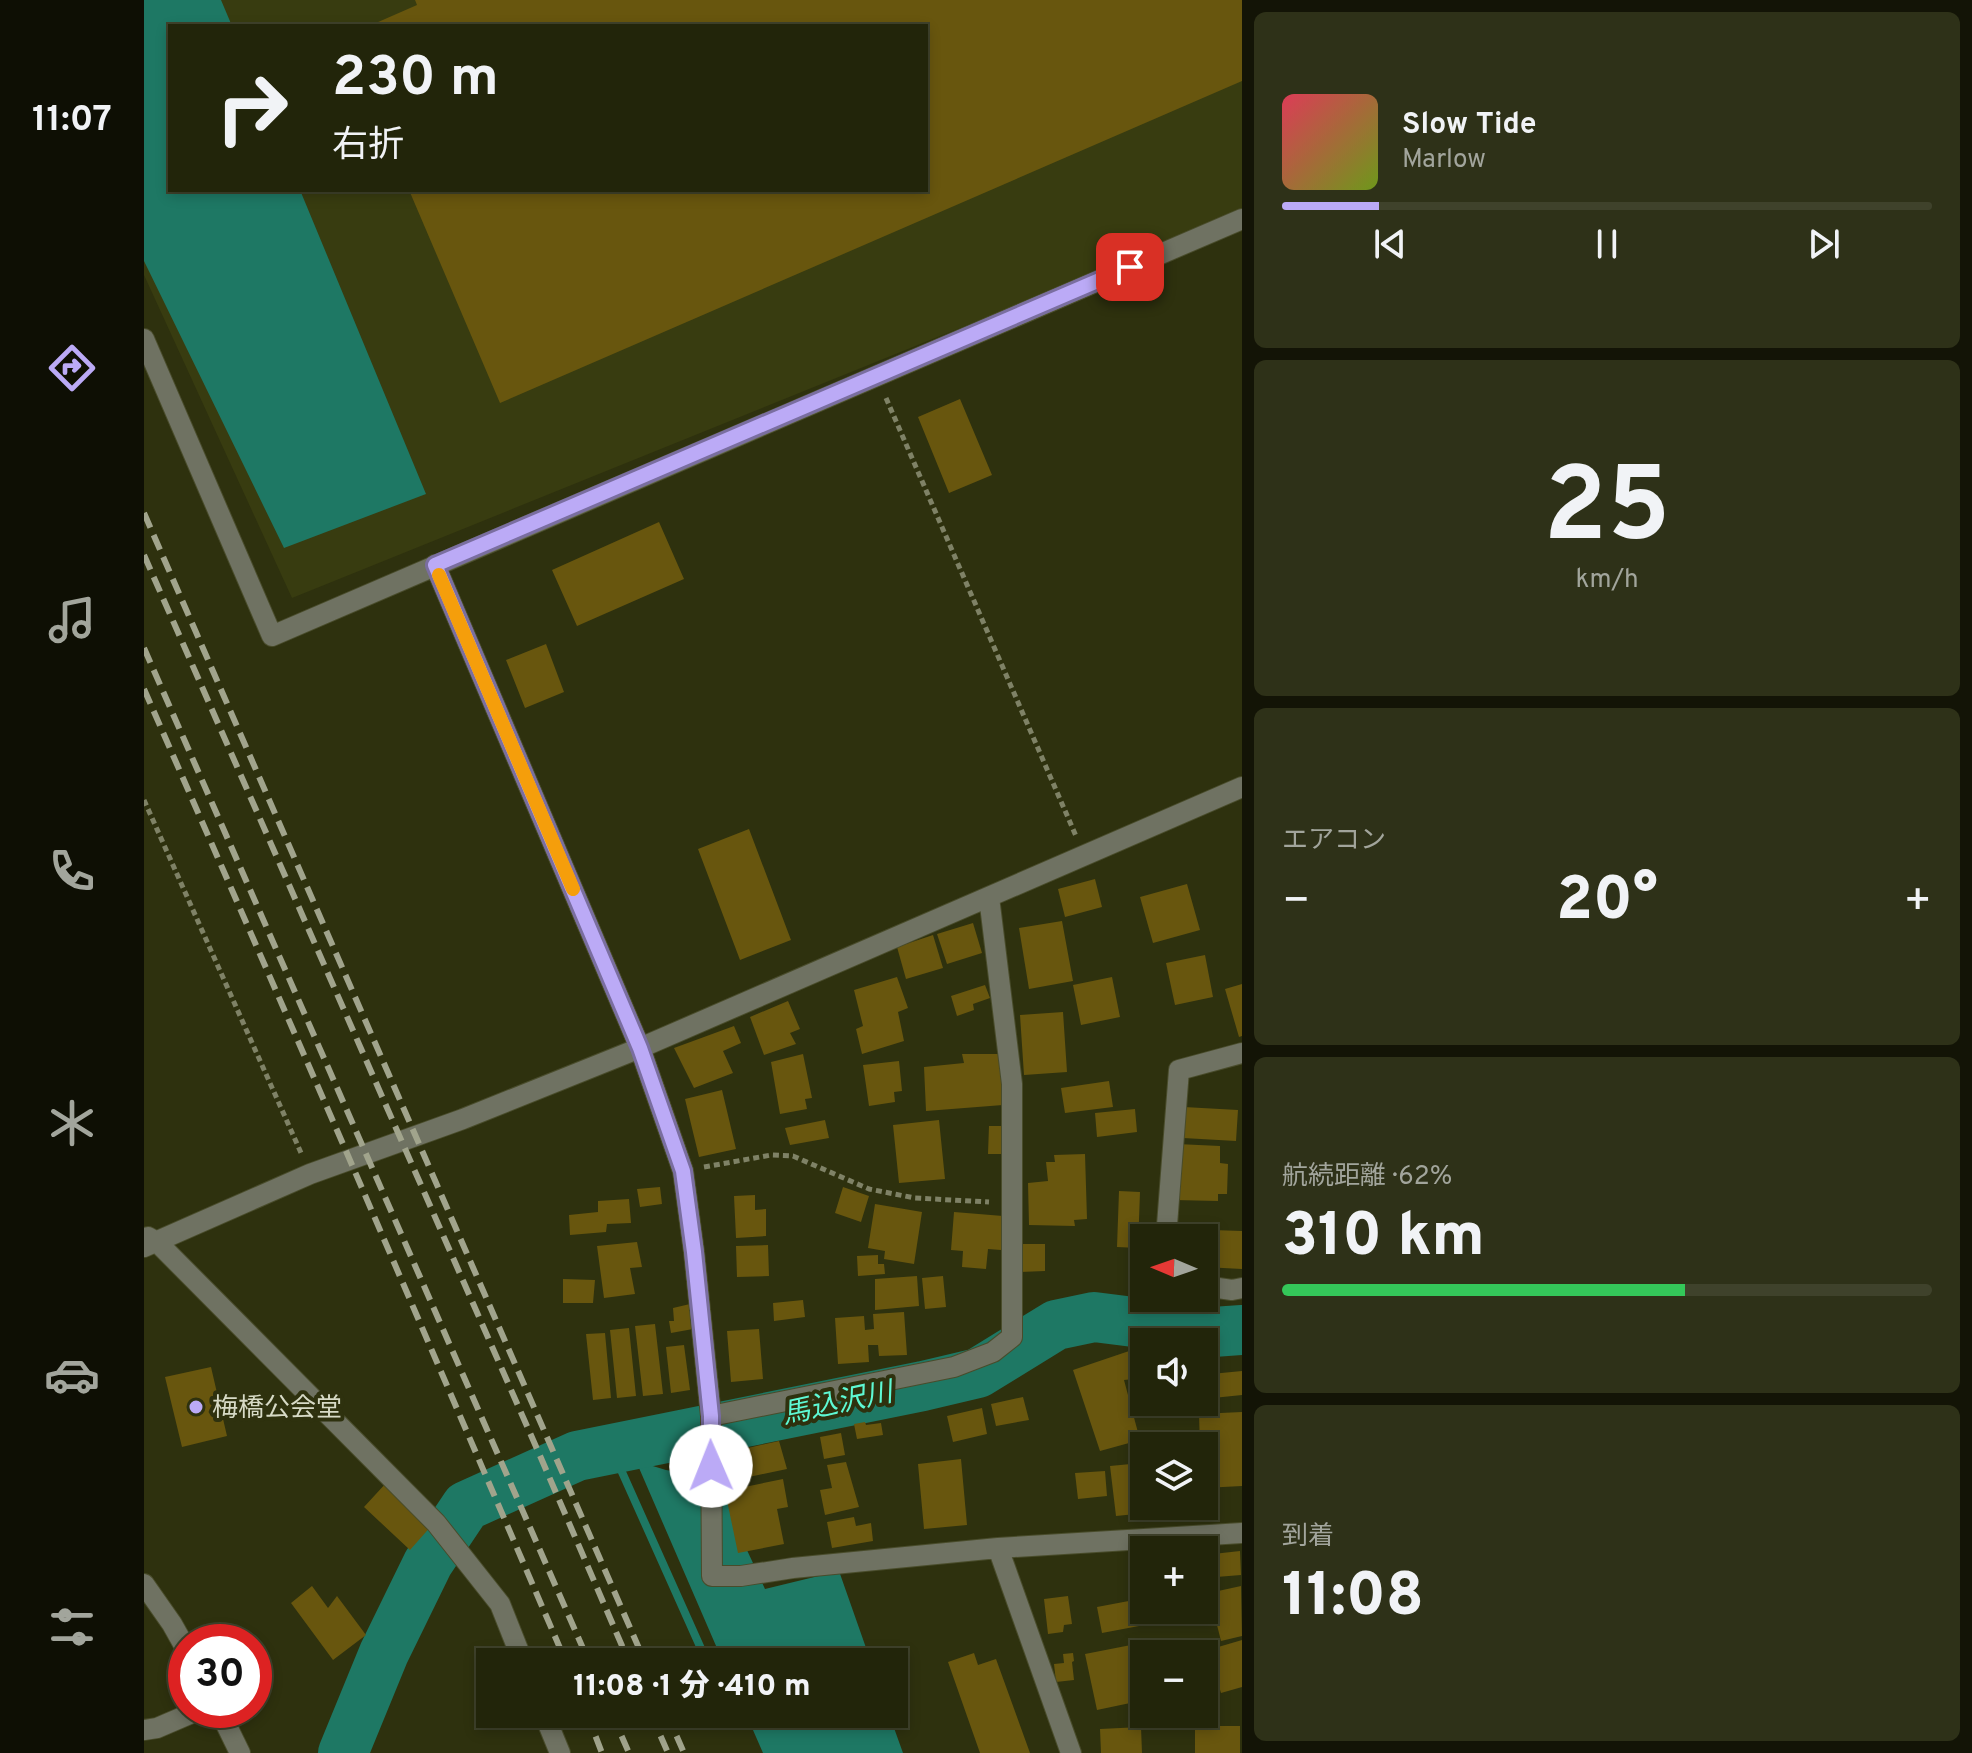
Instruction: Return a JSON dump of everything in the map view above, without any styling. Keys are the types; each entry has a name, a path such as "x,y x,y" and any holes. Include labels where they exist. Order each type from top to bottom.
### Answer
{"street":[{"path":"144,339 272,636 1242,219"},
{"path":"435,565 640,1048 683,1171 711,1416 712,1576 741,1576 998,1548 1242,1533"},
{"path":"517,1648 500,1604 436,1523 148,1241 310,1174 463,1119 640,1048 1242,787"},
{"path":"711,1416 954,1367 993,1352 1012,1337 1012,1084 989,897"},
{"path":"1167,1224 1179,1070 1242,1053"},
{"path":"1218,1288 1242,1288"},
{"path":"998,1548 1071,1753"},
{"path":"144,1584 172,1624"},
{"path":"144,1730 168,1723"},
{"path":"228,1728 240,1753"},
{"path":"550,1728 560,1753"}],"path":[{"path":"877,375 1085,855"},
{"path":"144,800 310,1174"},
{"path":"683,1171 771,1155 793,1156 869,1189 915,1198 1012,1203"}],"shaded area":[{"path":"144,0 1242,0 1242,214 292,598 144,275"}],"water":[{"path":"144,0 221,0 231,24 168,24 168,192 301,192 426,494 284,548 144,261"},
{"path":"636,1461 666,1470 714,1478 737,1491 746,1548 765,1589 839,1571 866,1648 717,1648"},
{"path":"752,1728 894,1728 903,1753 763,1753"}],"building":[{"path":"415,0 1242,0 1242,81 500,403 410,192 928,192 928,24 374,24 417,5"},
{"path":"960,399 992,475 949,493 918,417"},
{"path":"659,522 684,579 577,626 552,570"},
{"path":"546,644 564,692 525,708 506,660"},
{"path":"749,829 791,940 740,960 698,849"},
{"path":"1095,879 1102,907 1065,917 1058,889"},
{"path":"1187,884 1200,930 1153,943 1140,897"},
{"path":"1062,921 1073,981 1029,989 1019,928"},
{"path":"973,923 982,953 947,964 937,934"},
{"path":"933,935 943,968 906,979 897,947"},
{"path":"1205,955 1213,997 1175,1005 1166,963"},
{"path":"897,977 908,1008 898,1012 904,1041 862,1054 856,1029 863,1026 854,990"},
{"path":"1112,977 1120,1017 1081,1025 1073,985"},
{"path":"1242,984 1242,1036 1239,1037 1225,989"},
{"path":"985,985 990,998 973,1004 974,1010 957,1016 951,996"},
{"path":"788,1001 800,1029 790,1033 796,1044 764,1055 750,1017"},
{"path":"1063,1012 1067,1072 1024,1075 1020,1015"},
{"path":"734,1026 741,1043 723,1051 733,1073 694,1088 674,1048"},
{"path":"803,1054 812,1098 805,1099 807,1109 780,1114 771,1062"},
{"path":"962,1054 999,1054 1003,1105 926,1111 924,1067 964,1063"},
{"path":"899,1061 902,1091 894,1092 895,1102 869,1106 863,1065"},
{"path":"1109,1081 1113,1107 1065,1113 1061,1088"},
{"path":"722,1090 736,1149 699,1157 685,1099"},
{"path":"1184,1107 1238,1110 1236,1141 1183,1138"},
{"path":"1135,1109 1137,1132 1097,1137 1095,1113"},
{"path":"825,1120 829,1138 790,1145 785,1128"},
{"path":"939,1120 945,1179 899,1183 893,1125"},
{"path":"989,1126 1003,1126 1005,1154 988,1154"},
{"path":"1177,1144 1220,1146 1220,1163 1228,1164 1227,1194 1218,1194 1218,1201 1174,1200"},
{"path":"1085,1154 1087,1219 1074,1220 1075,1226 1029,1225 1028,1183 1048,1181 1046,1162 1055,1162 1054,1155"},
{"path":"660,1187 662,1204 640,1207 637,1189"},
{"path":"843,1187 869,1196 861,1222 835,1213"},
{"path":"1119,1191 1140,1192 1139,1224 1130,1224 1130,1248 1117,1247"},
{"path":"755,1195 755,1210 766,1209 766,1236 736,1238 734,1196"},
{"path":"629,1199 631,1223 607,1224 606,1232 570,1235 569,1215 598,1212 598,1201"},
{"path":"875,1204 922,1212 914,1264 884,1259 885,1251 868,1248"},
{"path":"954,1212 1003,1216 1001,1250 988,1249 986,1269 962,1267 963,1251 951,1250"},
{"path":"1218,1230 1242,1231 1242,1269 1218,1268"},
{"path":"637,1242 642,1267 630,1268 635,1294 604,1298 597,1246"},
{"path":"1021,1244 1045,1244 1045,1271 1020,1272"},
{"path":"768,1245 769,1276 737,1277 736,1246"},
{"path":"878,1255 878,1264 884,1264 885,1274 858,1276 857,1256"},
{"path":"917,1276 919,1306 875,1310 875,1279"},
{"path":"943,1276 946,1307 925,1309 922,1278"},
{"path":"563,1279 595,1280 593,1303 563,1303"},
{"path":"803,1300 805,1317 774,1321 773,1303"},
{"path":"690,1304 693,1329 671,1333 669,1321 674,1321 673,1308"},
{"path":"904,1312 907,1355 879,1356 878,1345 868,1345 869,1362 838,1364 835,1318 864,1316 865,1330 874,1329 873,1314"},
{"path":"655,1324 663,1394 643,1396 635,1326"},
{"path":"629,1328 636,1396 617,1398 610,1330"},
{"path":"759,1329 763,1379 731,1382 727,1331"},
{"path":"605,1333 611,1398 593,1400 586,1334"},
{"path":"684,1345 690,1390 671,1393 666,1347"},
{"path":"1130,1351 1130,1379 1124,1380 1130,1416 1134,1416 1138,1432 1130,1432 1130,1443 1100,1451 1073,1370"},
{"name":"梅橋公会堂","path":"211,1367 227,1436 182,1447 165,1377"},
{"path":"1242,1371 1242,1395 1218,1397 1218,1373"},
{"path":"1023,1397 1029,1420 996,1426 991,1404"},
{"path":"982,1408 987,1434 953,1442 947,1416"},
{"path":"1242,1412 1242,1486 1218,1487 1218,1432 1200,1432 1199,1416 1218,1416 1218,1413"},
{"path":"865,1422 866,1425 881,1423 883,1435 857,1439 854,1424"},
{"path":"841,1433 845,1455 824,1459 820,1437"},
{"path":"779,1441 787,1469 735,1480 730,1452"},
{"path":"961,1459 967,1525 924,1529 918,1464"},
{"path":"846,1462 859,1507 825,1515 820,1490 832,1488 827,1465"},
{"path":"1130,1464 1130,1515 1116,1516 1110,1466"},
{"path":"1105,1471 1107,1496 1078,1499 1075,1473"},
{"path":"783,1479 788,1507 777,1509 784,1544 738,1553 725,1491"},
{"path":"387,1482 433,1524 410,1550 364,1507"},
{"path":"854,1517 856,1526 871,1523 873,1541 832,1548 827,1522"},
{"path":"1240,1551 1241,1575 1218,1577 1218,1553"},
{"path":"312,1586 328,1608 337,1596 366,1635 333,1660 291,1603"},
{"path":"1241,1586 1242,1636 1221,1641 1217,1624 1218,1591"},
{"path":"1068,1596 1072,1624 1064,1625 1063,1632 1048,1634 1044,1599"},
{"path":"1130,1601 1130,1624 1139,1626 1102,1633 1097,1607"},
{"path":"1242,1640 1242,1687 1221,1693 1218,1647"},
{"path":"1130,1645 1130,1703 1097,1710 1085,1654"},
{"path":"974,1653 978,1665 996,1659 1030,1753 980,1753 948,1662"},
{"path":"1073,1653 1074,1680 1056,1682 1054,1664 1064,1663 1063,1654"},
{"path":"1240,1726 1240,1753 1195,1753 1195,1728"},
{"path":"1141,1728 1142,1753 1101,1753 1100,1729"}],"waterway":[{"name":"馬込沢川","path":"343,1753 384,1653 428,1563 466,1506 577,1456 978,1373 1056,1325 1094,1317 1213,1332 1242,1330"},
{"path":"577,1456 613,1452 701,1648"}],"railway":[{"path":"144,513 639,1648"},
{"path":"144,555 623,1648"},
{"path":"144,648 583,1648"},
{"path":"144,689 560,1648"},
{"path":"592,1728 602,1753"},
{"path":"618,1728 629,1753"},
{"path":"657,1728 668,1753"},
{"path":"673,1728 684,1753"}],"slow traffic":[{"path":"439,575 573,889"}],"place":[{"name":"梅橋公会堂","path":"196,1407"}],"route":[{"path":"711,1466 711,1416 683,1171 640,1048 435,565 1130,267"}]}
